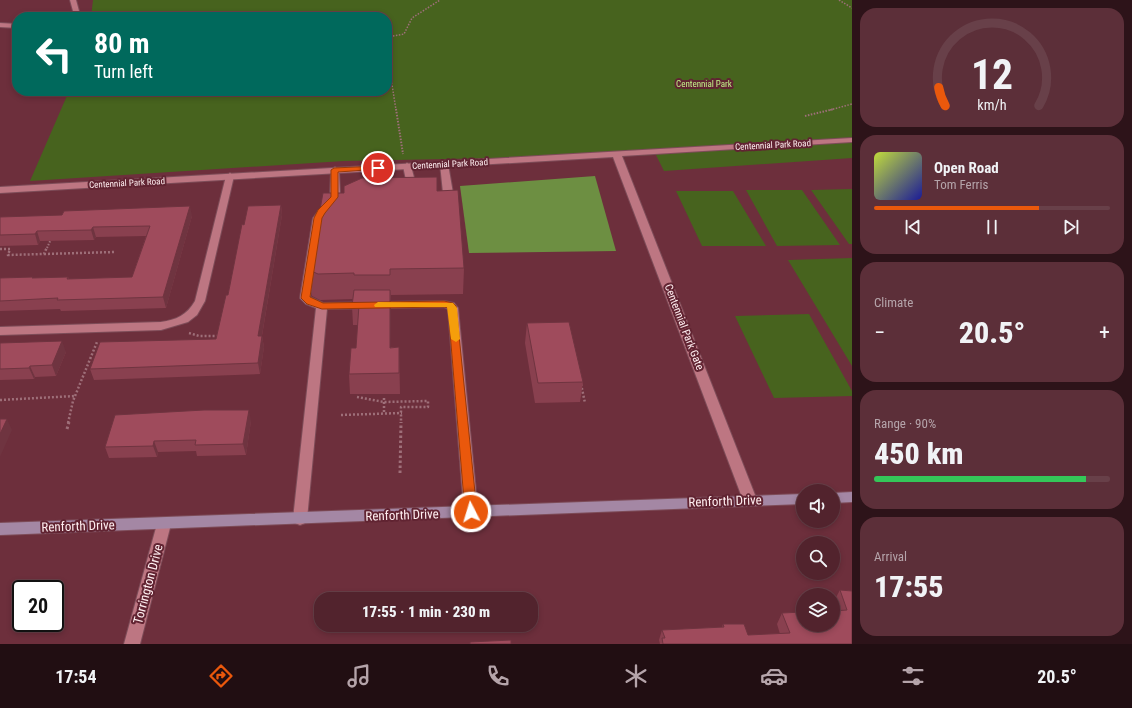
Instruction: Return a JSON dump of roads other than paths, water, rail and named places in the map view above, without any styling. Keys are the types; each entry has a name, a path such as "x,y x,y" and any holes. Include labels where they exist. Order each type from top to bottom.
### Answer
{"main road":[{"path":"840,498 852,497"},
{"name":"Renforth Drive","path":"0,529 300,519 796,499"}],"street":[{"path":"73,0 76,12"},
{"path":"0,25 12,26"},
{"name":"Centennial Park Road","path":"0,190 334,170 405,162 444,164 852,140"},
{"name":"Centennial Park Gate","path":"617,155 750,500"},
{"path":"402,192 409,190 412,185 405,162"},
{"path":"444,164 448,193"},
{"path":"334,170 335,197 321,212 318,218 305,298 310,302 322,306 444,304 450,305 453,308 471,512"},
{"path":"0,331 161,326 175,324 188,318 196,310 200,302 230,176"},
{"path":"335,197 358,197"},
{"path":"300,519 322,306"},
{"name":"Torrington Drive","path":"132,644 164,524"}],"park label":[{"name":"Centennial Park","path":"704,84"}]}
